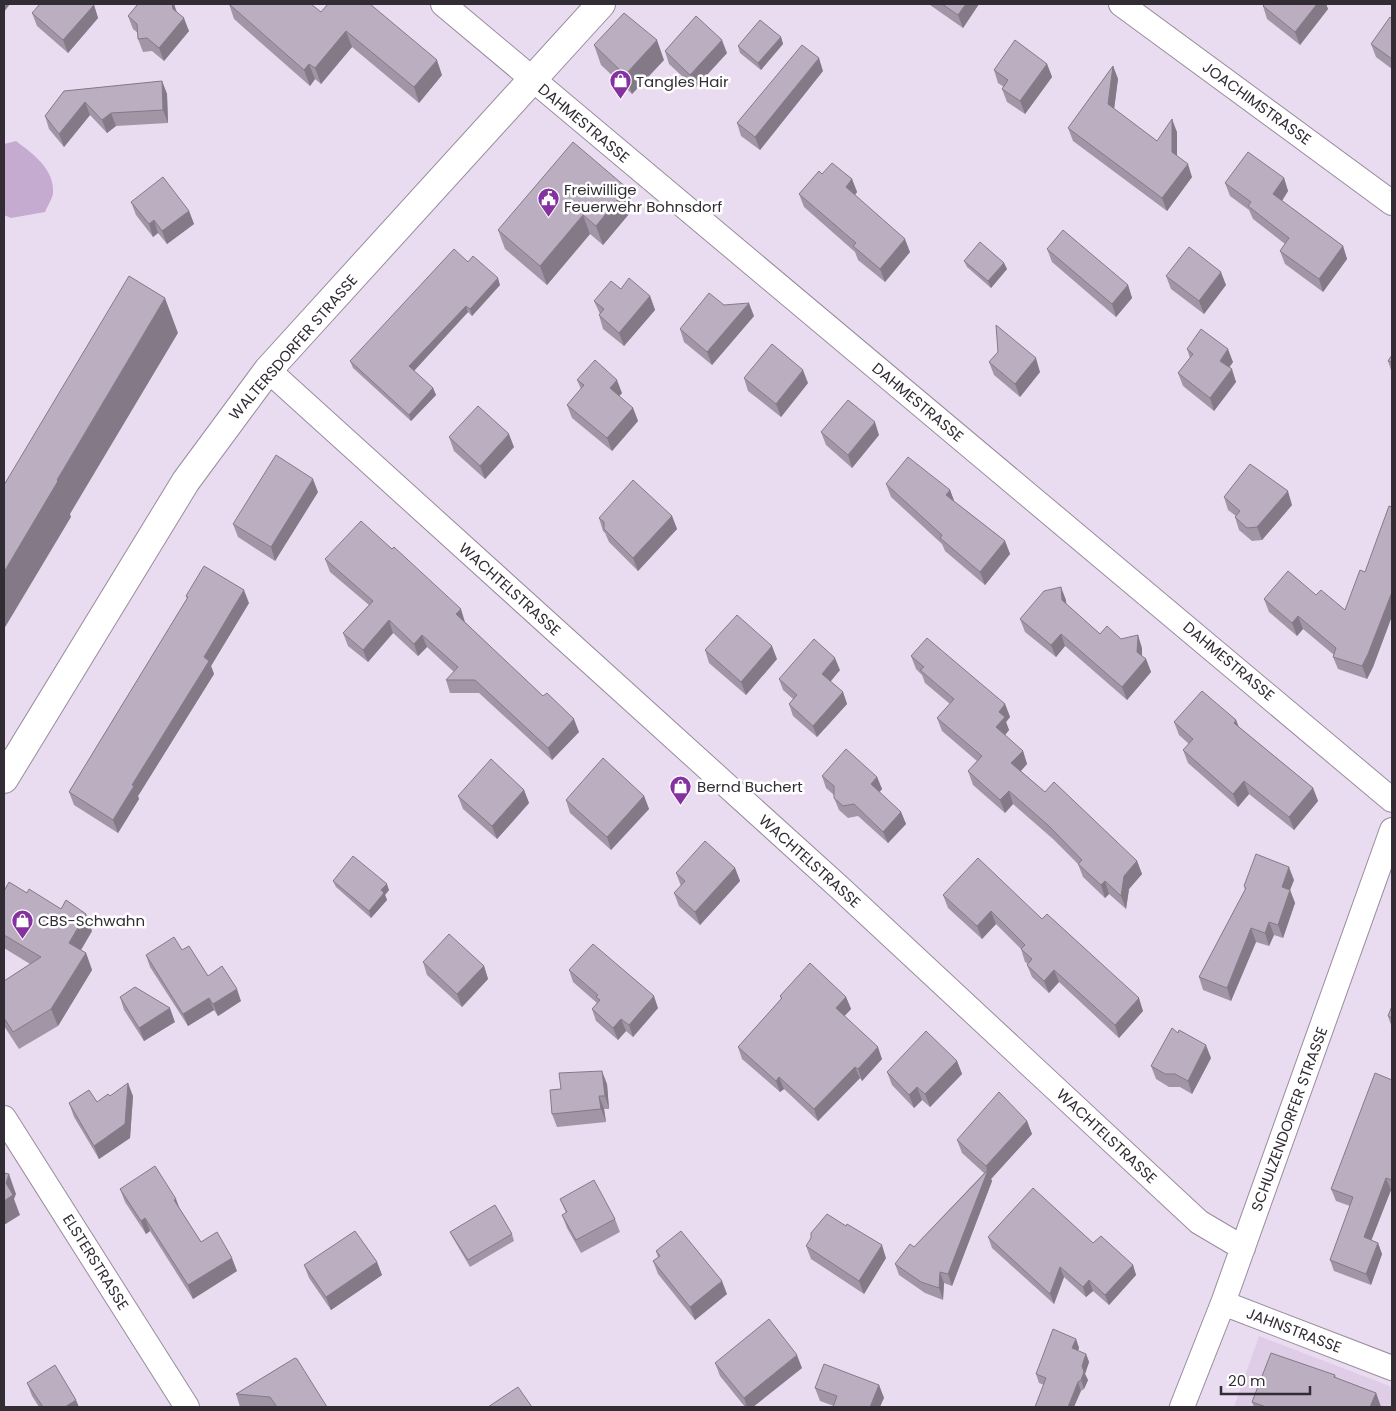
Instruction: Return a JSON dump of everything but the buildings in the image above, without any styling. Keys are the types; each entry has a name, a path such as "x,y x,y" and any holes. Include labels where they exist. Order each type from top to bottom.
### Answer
{"street":[{"name":"DAHMESTRASSE","path":"442,4 1360,771 1392,800"},
{"name":"WALTERSDORFER STRASSE","path":"4,780 186,481 268,370 601,4"},
{"name":"JOACHIMSTRASSE","path":"1121,4 1392,203"},
{"name":"WACHTELSTRASSE","path":"268,370 840,888 1199,1222 1243,1248"},
{"name":"SCHULZENDORFER STRASSE","path":"1182,1407 1223,1303 1392,830"},
{"name":"ELSTERSTRASSE","path":"4,1118 187,1407"},
{"name":"JAHNSTRASSE","path":"1223,1303 1392,1368"}],"shaded area":[{"path":"16,141 36,157 47,170 53,185 53,194 45,212 11,218 4,215 4,144"},
{"path":"1259,1336 1392,1387 1392,1407 1234,1407"}],"place":[{"name":"Tangles Hair","path":"620,100"},
{"name":"Freiwillige Feuerwehr Bohnsdorf","path":"548,217"},
{"name":"Bernd Buchert","path":"681,805"},
{"name":"CBS-Schwahn","path":"22,939"}]}
